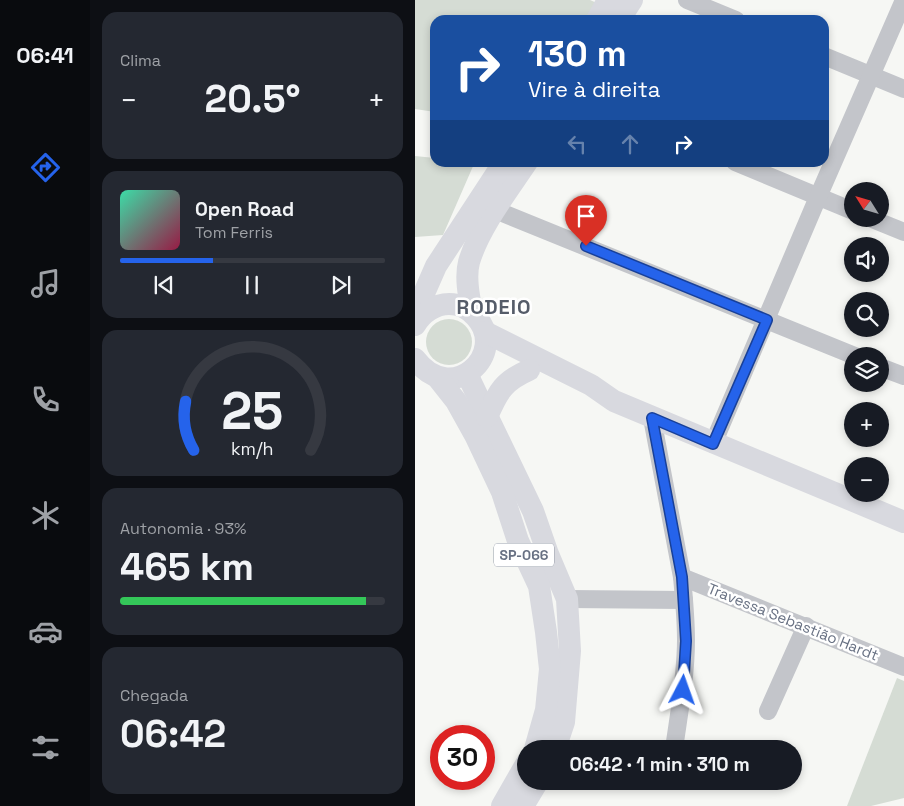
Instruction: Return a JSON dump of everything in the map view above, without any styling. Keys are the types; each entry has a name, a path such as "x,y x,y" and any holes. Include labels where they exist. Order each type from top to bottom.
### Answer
{"main road":[{"path":"600,15 608,0"},
{"path":"622,15 631,0"},
{"path":"416,323 425,291 436,266 501,167"},
{"path":"472,312 468,289 468,264 495,210 524,167"},
{"path":"415,359 428,378 452,379 467,374 479,364 486,344 485,332 480,321 472,312 461,306 449,304 437,306 426,312 416,323"},
{"path":"485,332 591,384 614,401"},
{"path":"483,356 511,361 564,388 614,401 713,444 904,522"},
{"path":"487,416 501,388 513,377 529,370"},
{"name":"SP-066","path":"467,374 533,512 567,599 570,651 564,722 558,740"},
{"name":"SP-066","path":"428,378 456,401 476,437 502,492 518,541 539,586 550,669 546,710 538,740"},
{"path":"502,806 517,780"},
{"path":"523,806 532,790"}],"street":[{"path":"687,0 724,15"},
{"path":"713,444 818,196 904,0"},
{"path":"829,58 904,89"},
{"path":"747,167 844,207"},
{"path":"495,210 844,352"},
{"path":"889,226 904,232"},
{"path":"889,370 904,376"},
{"path":"652,418 682,577 684,600 686,641 675,740"},
{"name":"Travessa Sebastião Hardt","path":"682,577 904,667"},
{"path":"567,599 684,600"},
{"path":"768,711 806,626"}],"shaded area":[{"path":"415,0 590,0 599,4 591,15 430,15 430,111 415,109"},
{"path":"415,156 430,158 430,167 473,167 443,235 415,237"},
{"path":"444,319 454,319 468,329 472,342 468,355 462,361 454,365 444,365 430,355 426,347 426,337 436,323"},
{"path":"897,678 904,681 904,798 871,806 847,806"}],"district":[{"name":"RODEIO","path":"494,307"}],"route":[{"path":"586,246 767,320 713,444 652,418 682,577 686,641 683,690"}]}
